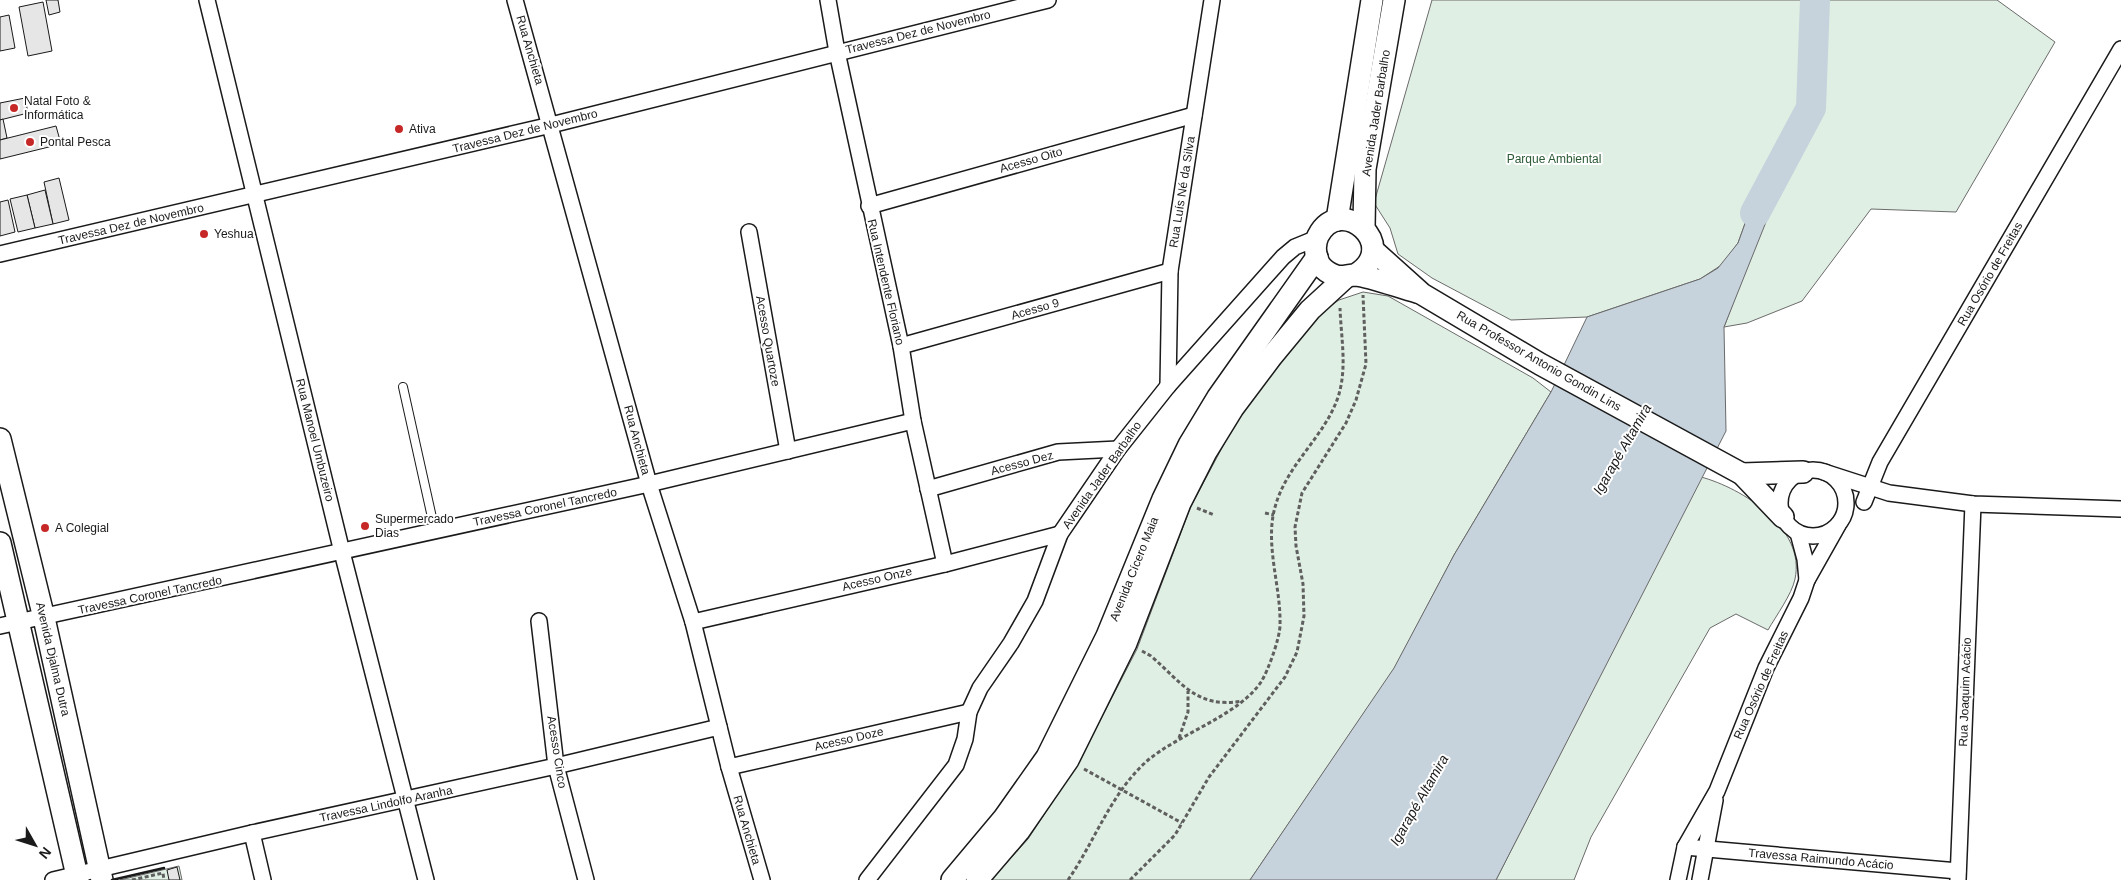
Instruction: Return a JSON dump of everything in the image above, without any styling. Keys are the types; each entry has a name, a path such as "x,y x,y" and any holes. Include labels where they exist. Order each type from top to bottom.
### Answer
{"main road":[{"name":"Avenida Jader Barbalho","path":"1337,220 1372,0"},
{"name":"Avenida Jader Barbalho","path":"1364,228 1365,169 1394,0"},
{"path":"1355,281 1367,265 1373,250 1369,234 1364,228 1347,220 1337,220 1328,224 1317,248 1328,272 1355,281 1422,294"},
{"name":"Avenida Cícero Maia","path":"952,880 1004,818 1047,757 1107,636 1163,499 1189,445 1218,396 1317,248"},
{"name":"Rua Professor Antonio Gondin Lins","path":"1373,250 1422,294 1540,364 1737,471 1783,517"},
{"name":"Avenida Cícero Maia","path":"977,880 1019,831 1068,760 1126,643 1180,503 1206,452 1234,408 1310,310 1355,281"},
{"name":"Avenida Djalma Dutra","path":"0,439 44,618 101,875"},
{"path":"1737,471 1803,472"},
{"name":"Avenida Djalma Dutra","path":"0,543 10,624 78,877"}],"street":[{"name":"Rua Manoel Umbuzeiro","path":"207,0 342,552 426,880"},
{"name":"Rua Anchieta","path":"515,0 649,484 693,622 729,767 762,880"},
{"name":"Rua Intendente Floriano","path":"828,0 869,206 901,346 913,421 945,564"},
{"name":"Travessa Dez de Novembro","path":"0,254 551,125 1048,0"},
{"name":"Rua Luís Né da Silva","path":"1168,386 1170,271 1212,0"},
{"name":"Rua Osório de Freitas","path":"1864,502 1868,486 1880,462 2121,50"},
{"name":"Acesso Oito","path":"869,206 1194,115"},
{"name":"Acesso Quartoze","path":"749,232 788,451"},
{"name":"Avenida Jader Barbalho","path":"867,880 956,765 965,739 969,712 980,688 1011,643 1035,601 1060,534 1118,450 1168,386 1283,257 1295,247 1317,248"},
{"name":"Acesso 9","path":"901,346 1170,271"},
{"name":"Travessa Coronel Tancredo","path":"10,624 649,484 913,421"},
{"name":"Acesso Dez","path":"928,489 1058,452 1118,450"},
{"path":"1824,472 1840,484 1844,492 1845,512 1838,525 1819,536 1798,533 1789,526 1783,517 1781,496 1786,486 1803,472 1814,470 1824,472 1868,486 1889,494 1973,504 2121,509"},
{"path":"1845,512 1864,502 1889,494"},
{"name":"Rua Joaquim Acácio","path":"1958,876 1973,504"},
{"name":"Rua Osório de Freitas","path":"1678,880 1685,847 1717,791 1766,668 1801,598 1807,580 1838,525"},
{"name":"Rua Osório de Freitas","path":"1798,533 1805,559 1807,580"},
{"name":"Acesso Onze","path":"693,622 945,564 1060,534"},
{"name":"Acesso Cinco","path":"539,621 556,766 586,880"},
{"name":"Acesso Doze","path":"729,767 969,712"},
{"name":"Travessa Lindolfo Aranha","path":"53,880 101,875 252,833 556,766 719,727"},
{"name":"Rua Osório de Freitas","path":"1700,880 1717,791"},
{"path":"252,833 263,880"},
{"name":"Travessa Raimundo Acácio","path":"1685,847 1958,876"}],"lane":[{"path":"403,387 435,531"}],"path":[{"path":"1130,880 1175,835 1209,777 1285,677 1297,652 1304,616 1295,527 1302,493 1346,423 1356,400 1366,364 1355,281"},
{"path":"1068,880 1109,808 1148,761 1179,738 1245,700 1261,681 1280,627 1271,532 1274,515 1285,480 1331,412 1339,395 1344,369 1340,300"},
{"path":"1265,514 1274,515"},
{"path":"1126,643 1151,656 1198,698 1212,703 1226,704 1245,700"},
{"path":"1179,738 1188,712 1188,691"},
{"path":"1068,760 1182,824"},
{"path":"132,880 163,873 164,880"}],"green space":[{"name":"Parque Ambiental","path":"1432,0 1997,0 2055,42 1956,212 1871,209 1802,301 1747,323 1724,327 1753,251 1756,193 1738,243 1723,264 1700,279 1587,317 1511,320 1432,278 1398,254 1390,228 1374,203"},
{"path":"1363,292 1388,296 1533,378 1551,392 1454,555 1394,669 1250,880 991,880 1028,839 1077,765 1137,649 1191,506 1240,414 1315,316 1339,300"},
{"path":"1701,477 1735,490 1768,513 1781,527 1791,543 1796,560 1795,579 1787,598 1768,630 1736,614 1710,628 1591,837 1574,880 1496,880"},
{"path":"179,866 182,880 120,880"}],"water":[{"path":"1775,177 1772,207 1724,327 1726,431 1496,880 1250,880 1394,668 1454,555 1551,392 1587,317 1700,279 1718,268 1738,243 1756,193"}],"building":[{"path":"46,0 58,0 60,12 49,15"},
{"path":"43,2 52,51 28,56 19,7"},
{"path":"9,15 15,48 0,51 0,17"},
{"name":"Natal Foto & Informática","path":"25,98 28,113 0,120 0,103"},
{"path":"3,119 7,138 0,140 0,120"},
{"name":"Pontal Pesca","path":"56,126 61,144 0,159 0,140"},
{"path":"59,178 69,220 53,224 44,182"},
{"path":"45,190 53,224 35,228 27,195"},
{"path":"27,195 35,228 18,232 10,199"},
{"path":"8,200 15,232 0,236 0,202"},
{"path":"177,867 180,880 169,880 167,870"}],"waterway":[{"name":"Igarapé Altamira","path":"1755,213 1811,108 1815,0"}],"wall":[{"path":"112,880 164,868"}],"place":[{"name":"Natal Foto & Informática","path":"14,108"},
{"name":"Ativa","path":"399,129"},
{"name":"Pontal Pesca","path":"30,142"},
{"name":"Yeshua","path":"204,234"},
{"name":"Supermercado Dias","path":"365,526"},
{"name":"A Colegial","path":"45,528"}]}
